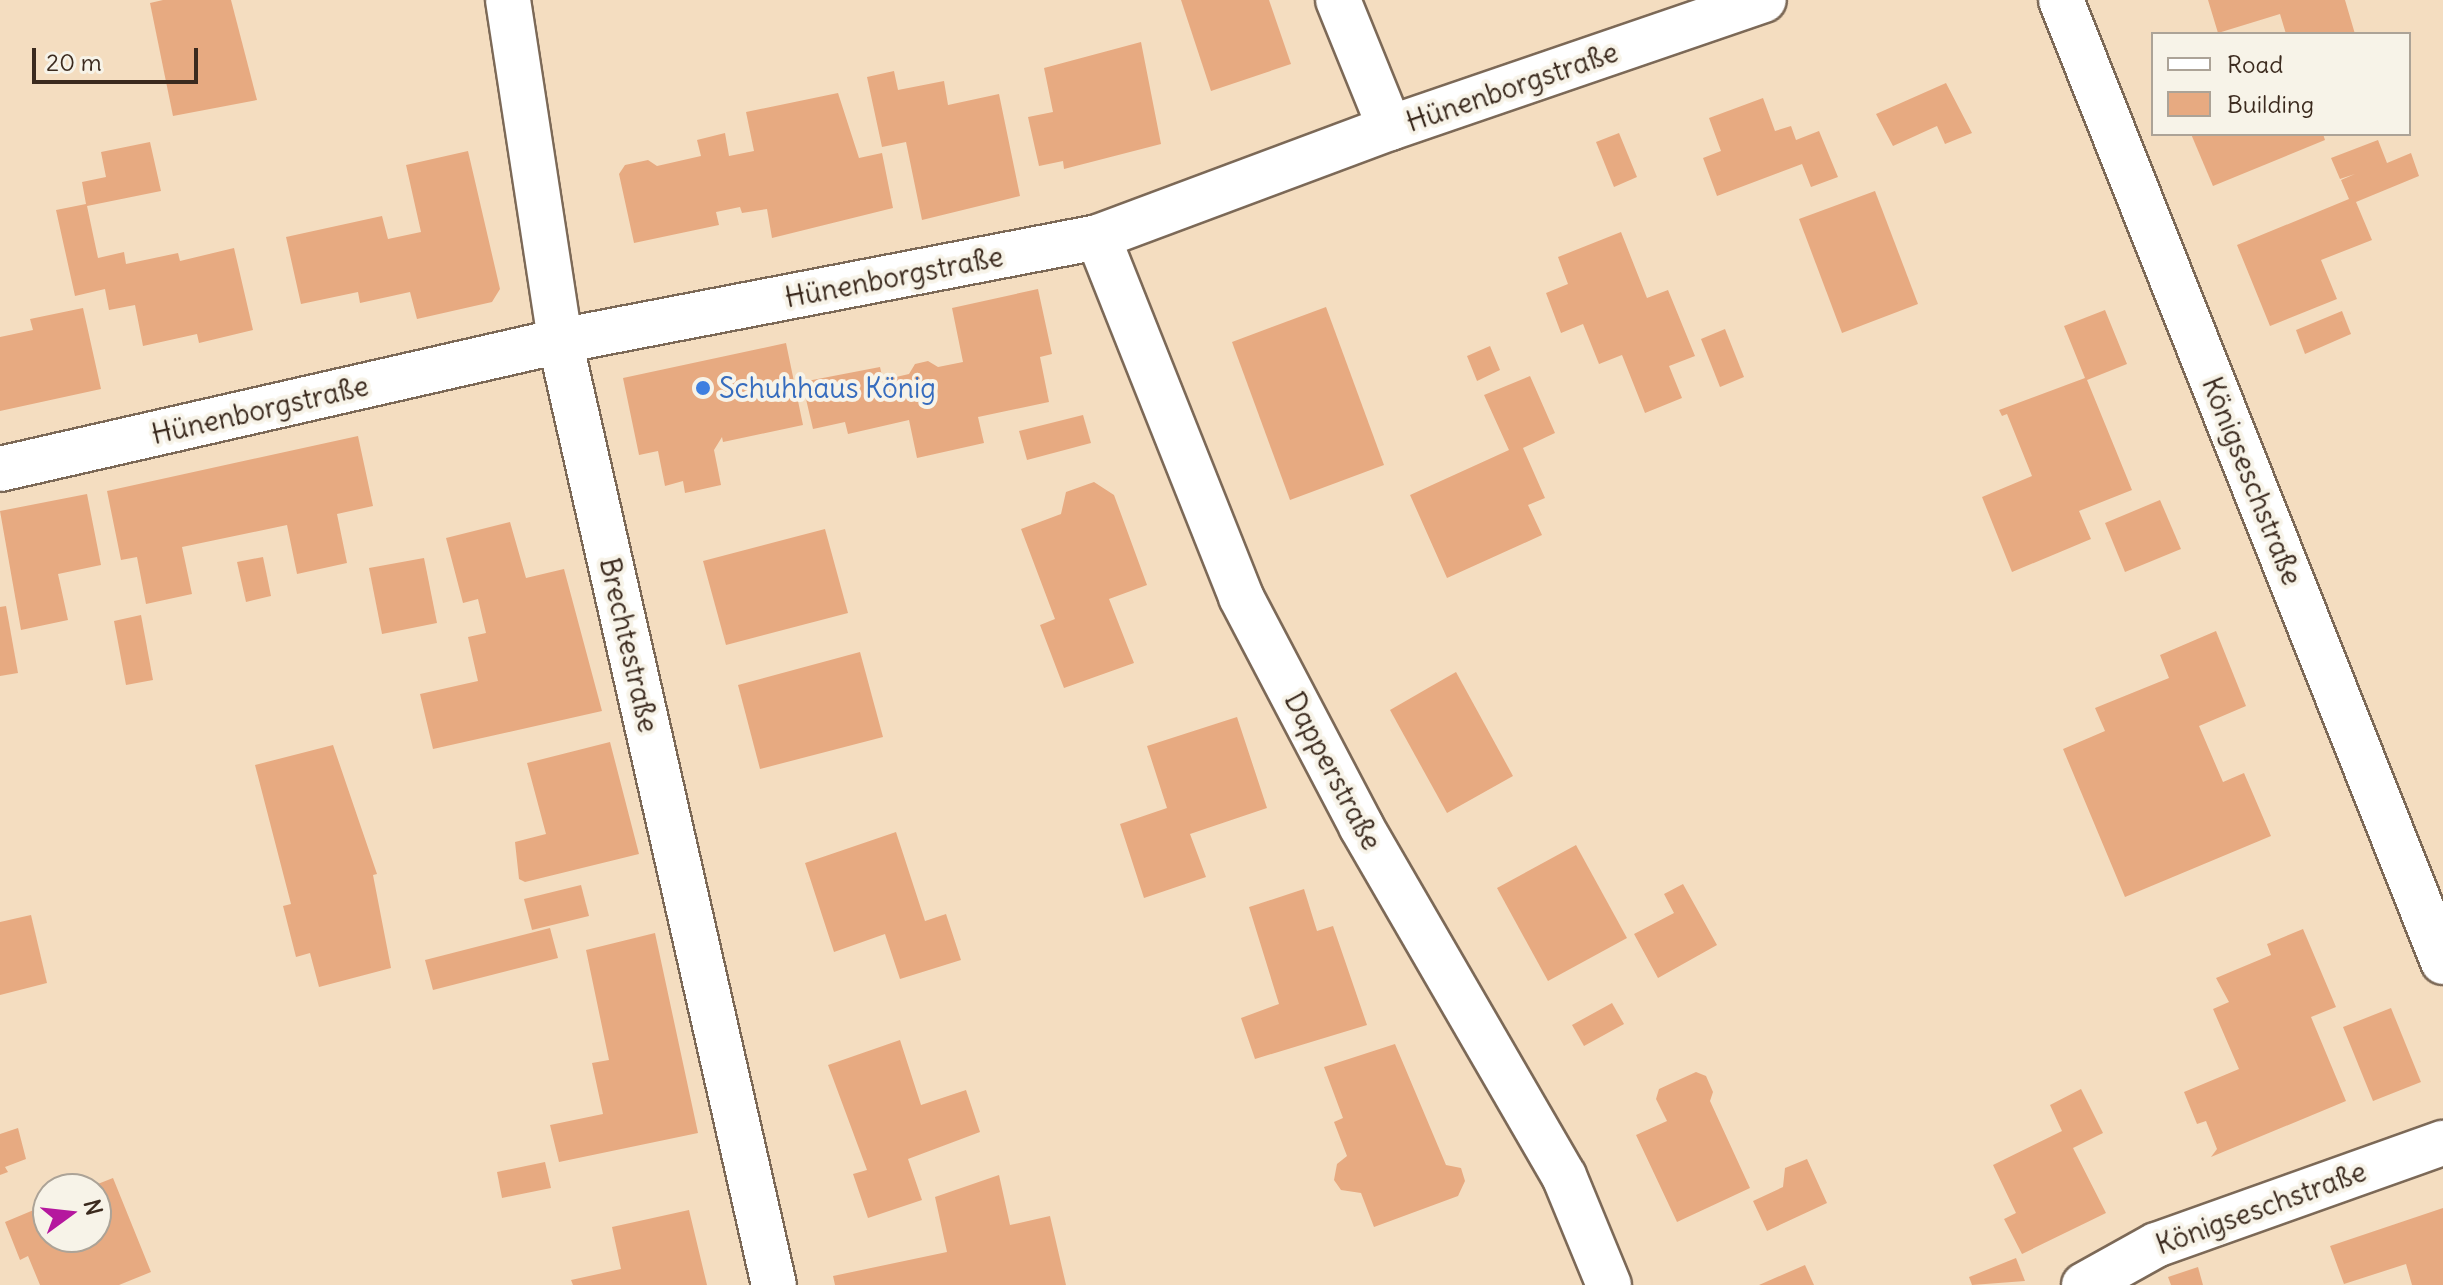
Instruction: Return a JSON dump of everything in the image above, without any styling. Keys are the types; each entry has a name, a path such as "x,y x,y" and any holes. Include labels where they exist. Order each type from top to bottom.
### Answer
{"street":[{"name":"Brechtestraße","path":"508,0 560,341 774,1285"},
{"path":"1338,0 1390,128"},
{"name":"Hünenborgstraße","path":"0,469 560,341 1098,237 1390,128 1764,0"},
{"name":"Königseschstraße","path":"2061,0 2443,962"},
{"name":"Dapperstraße","path":"1098,237 1241,597 1361,826 1564,1176 1609,1285"},
{"name":"Königseschstraße","path":"2084,1285 2156,1245 2443,1143"}],"building":[{"path":"163,0 231,0 257,100 173,116 150,3"},
{"path":"1181,0 1269,0 1291,64 1211,91"},
{"path":"2208,0 2345,0 2354,32 2285,32 2280,14 2218,32"},
{"path":"1141,42 1161,144 1064,169 1063,161 1039,166 1028,117 1053,112 1044,68"},
{"path":"894,71 898,90 944,81 948,105 999,94 1020,196 922,220 906,142 882,147 867,77"},
{"path":"1946,83 1972,133 1945,144 1937,126 1893,146 1876,114"},
{"path":"838,93 859,158 882,153 893,208 772,238 767,209 742,213 740,207 716,212 719,225 634,243 619,174 625,165 648,160 657,166 701,156 697,140 725,133 729,156 754,151 746,112"},
{"path":"1763,98 1775,131 1791,126 1796,140 1819,131 1838,177 1811,187 1802,164 1717,196 1703,158 1721,151 1709,118"},
{"path":"1619,133 1637,177 1614,187 1596,142"},
{"path":"2192,136 2324,136 2325,140 2213,186"},
{"path":"2378,140 2387,163 2411,153 2419,176 2356,202 2372,240 2321,260 2337,299 2270,326 2237,245 2349,199 2341,180 2355,174 2340,179 2331,158"},
{"path":"150,142 161,191 87,206 98,258 124,252 126,264 178,253 180,261 234,248 253,330 199,343 197,334 143,346 135,305 109,310 105,289 75,296 56,210 86,204 82,182 106,177 101,152"},
{"path":"468,151 500,289 492,302 417,319 410,292 360,303 358,292 301,304 286,237 382,216 388,239 421,232 406,165"},
{"path":"1875,191 1918,304 1842,333 1799,219"},
{"path":"1621,232 1647,298 1668,290 1695,356 1669,366 1682,398 1645,413 1622,355 1599,364 1583,324 1561,333 1546,293 1568,284 1558,257"},
{"path":"1038,289 1052,354 1040,357 1049,402 978,417 984,443 917,458 909,420 848,434 845,422 813,429 802,382 880,367 883,380 909,374 915,364 928,361 938,367 963,362 952,308"},
{"path":"1326,307 1384,465 1290,500 1232,342"},
{"path":"83,308 101,389 0,411 0,337 33,330 30,319"},
{"path":"2105,310 2127,364 2087,380 2132,490 2079,511 2091,539 2012,572 1982,497 2032,476 2007,414 2002,416 1999,410 2085,378 2064,326"},
{"path":"2342,311 2351,334 2305,354 2296,330"},
{"path":"1725,329 1744,377 1720,387 1701,339"},
{"path":"786,343 803,425 723,442 722,437 714,450 721,485 685,493 683,481 665,486 658,451 639,455 623,378"},
{"path":"1490,346 1500,370 1477,381 1467,356"},
{"path":"1530,376 1555,433 1523,448 1545,498 1528,505 1542,535 1447,578 1410,495 1509,450 1484,395"},
{"path":"1083,415 1091,443 1027,460 1019,431"},
{"path":"358,436 373,506 337,514 347,563 297,574 287,525 182,547 192,594 146,604 137,557 121,560 107,491"},
{"path":"1094,482 1114,495 1147,585 1109,599 1134,663 1064,688 1040,625 1055,619 1021,529 1061,514 1066,492"},
{"path":"87,494 101,565 58,574 68,620 21,630 0,511"},
{"path":"2160,500 2181,549 2125,572 2105,523"},
{"path":"510,522 526,578 564,569 602,711 433,749 420,694 478,681 468,637 486,633 478,599 463,603 446,538"},
{"path":"825,529 848,613 726,645 703,561"},
{"path":"263,557 271,596 246,602 237,562"},
{"path":"424,558 437,623 382,634 369,568"},
{"path":"6,606 18,673 0,676 0,607"},
{"path":"141,615 153,680 126,685 114,621"},
{"path":"2216,631 2246,706 2199,726 2223,782 2244,773 2271,836 2125,897 2063,749 2105,731 2095,708 2169,678 2160,655"},
{"path":"860,652 883,737 760,769 738,685"},
{"path":"1456,672 1513,776 1447,813 1390,710"},
{"path":"1237,717 1267,808 1190,834 1206,877 1144,898 1120,824 1167,808 1147,746"},
{"path":"610,742 639,854 525,882 519,879 515,842 546,834 527,763"},
{"path":"333,745 377,874 373,875 391,968 319,987 310,953 296,957 283,906 291,904 255,765"},
{"path":"896,832 925,921 946,914 961,960 900,979 885,934 834,952 805,863"},
{"path":"1576,845 1627,938 1548,981 1497,888"},
{"path":"1683,884 1717,945 1658,978 1634,934 1674,913 1664,894"},
{"path":"581,885 589,916 532,930 524,899"},
{"path":"1304,889 1317,931 1333,926 1367,1025 1255,1059 1241,1018 1279,1004 1249,907"},
{"path":"31,915 47,983 0,995 0,922"},
{"path":"550,928 558,958 433,990 425,960"},
{"path":"2303,929 2336,1007 2311,1017 2346,1101 2211,1157 2217,1149 2206,1121 2197,1124 2184,1092 2239,1069 2213,1009 2229,1002 2216,978 2271,955 2267,944"},
{"path":"655,933 698,1133 559,1162 550,1125 603,1114 592,1063 609,1060 586,950"},
{"path":"1612,1003 1624,1024 1584,1046 1572,1025"},
{"path":"2391,1008 2421,1082 2373,1101 2343,1027"},
{"path":"900,1040 921,1105 966,1090 980,1132 908,1159 922,1200 868,1218 853,1174 867,1170 828,1065"},
{"path":"1395,1044 1446,1165 1461,1168 1465,1181 1458,1196 1374,1227 1361,1193 1341,1190 1334,1180 1337,1164 1347,1156 1334,1122 1343,1118 1324,1067"},
{"path":"1696,1072 1706,1076 1713,1092 1710,1101 1750,1188 1677,1222 1636,1135 1667,1121 1656,1099 1659,1089"},
{"path":"2081,1089 2103,1133 2073,1148 2106,1213 2022,1254 2004,1219 2016,1213 1993,1165 2062,1131 2050,1105"},
{"path":"18,1128 26,1159 5,1167 8,1172 0,1175 0,1134"},
{"path":"1807,1159 1827,1203 1767,1231 1753,1201 1783,1187 1785,1168"},
{"path":"545,1162 551,1188 502,1198 497,1172"},
{"path":"999,1175 1010,1225 1050,1216 1066,1285 835,1285 833,1276 947,1252 935,1197"},
{"path":"112,1178 151,1272 119,1285 40,1285 28,1256 20,1260 5,1222 32,1211 32,1253 112,1253"},
{"path":"2443,1208 2443,1285 2412,1285 2406,1264 2344,1284 2330,1246"},
{"path":"689,1210 707,1285 573,1285 571,1280 621,1269 612,1227"},
{"path":"2016,1258 2025,1281 1972,1285 1969,1277"},
{"path":"1805,1265 1814,1285 1759,1285"},
{"path":"2198,1267 2203,1285 2171,1285 2168,1277"}],"place":[{"name":"Schuhhaus König","path":"703,388"}]}
